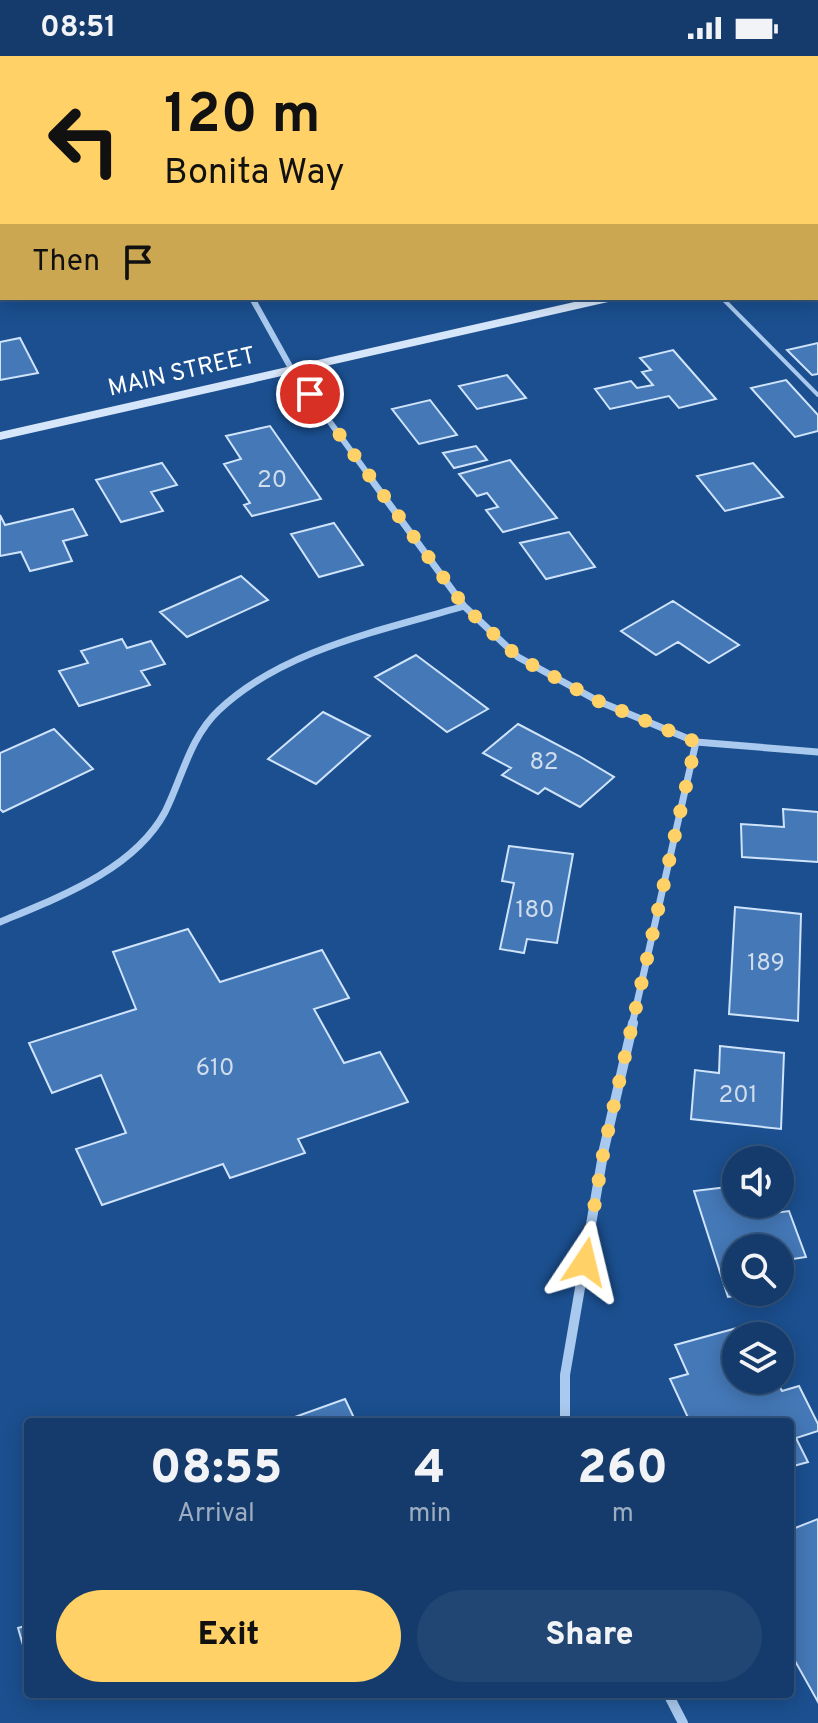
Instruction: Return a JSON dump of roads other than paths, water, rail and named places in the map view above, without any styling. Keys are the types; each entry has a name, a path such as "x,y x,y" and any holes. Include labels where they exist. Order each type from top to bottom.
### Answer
{"main road":[{"name":"MAIN STREET","path":"0,436 599,300"}],"street":[{"path":"253,300 292,370 464,606 518,657 598,701 696,742 818,752"},
{"path":"0,922 49,901 120,862 161,820 187,759 217,711 272,673 345,644 464,606"},
{"path":"565,1418 565,1375 604,1149 696,742"},
{"path":"670,1698 683,1723"}],"lane":[{"path":"724,300 818,395"}]}
